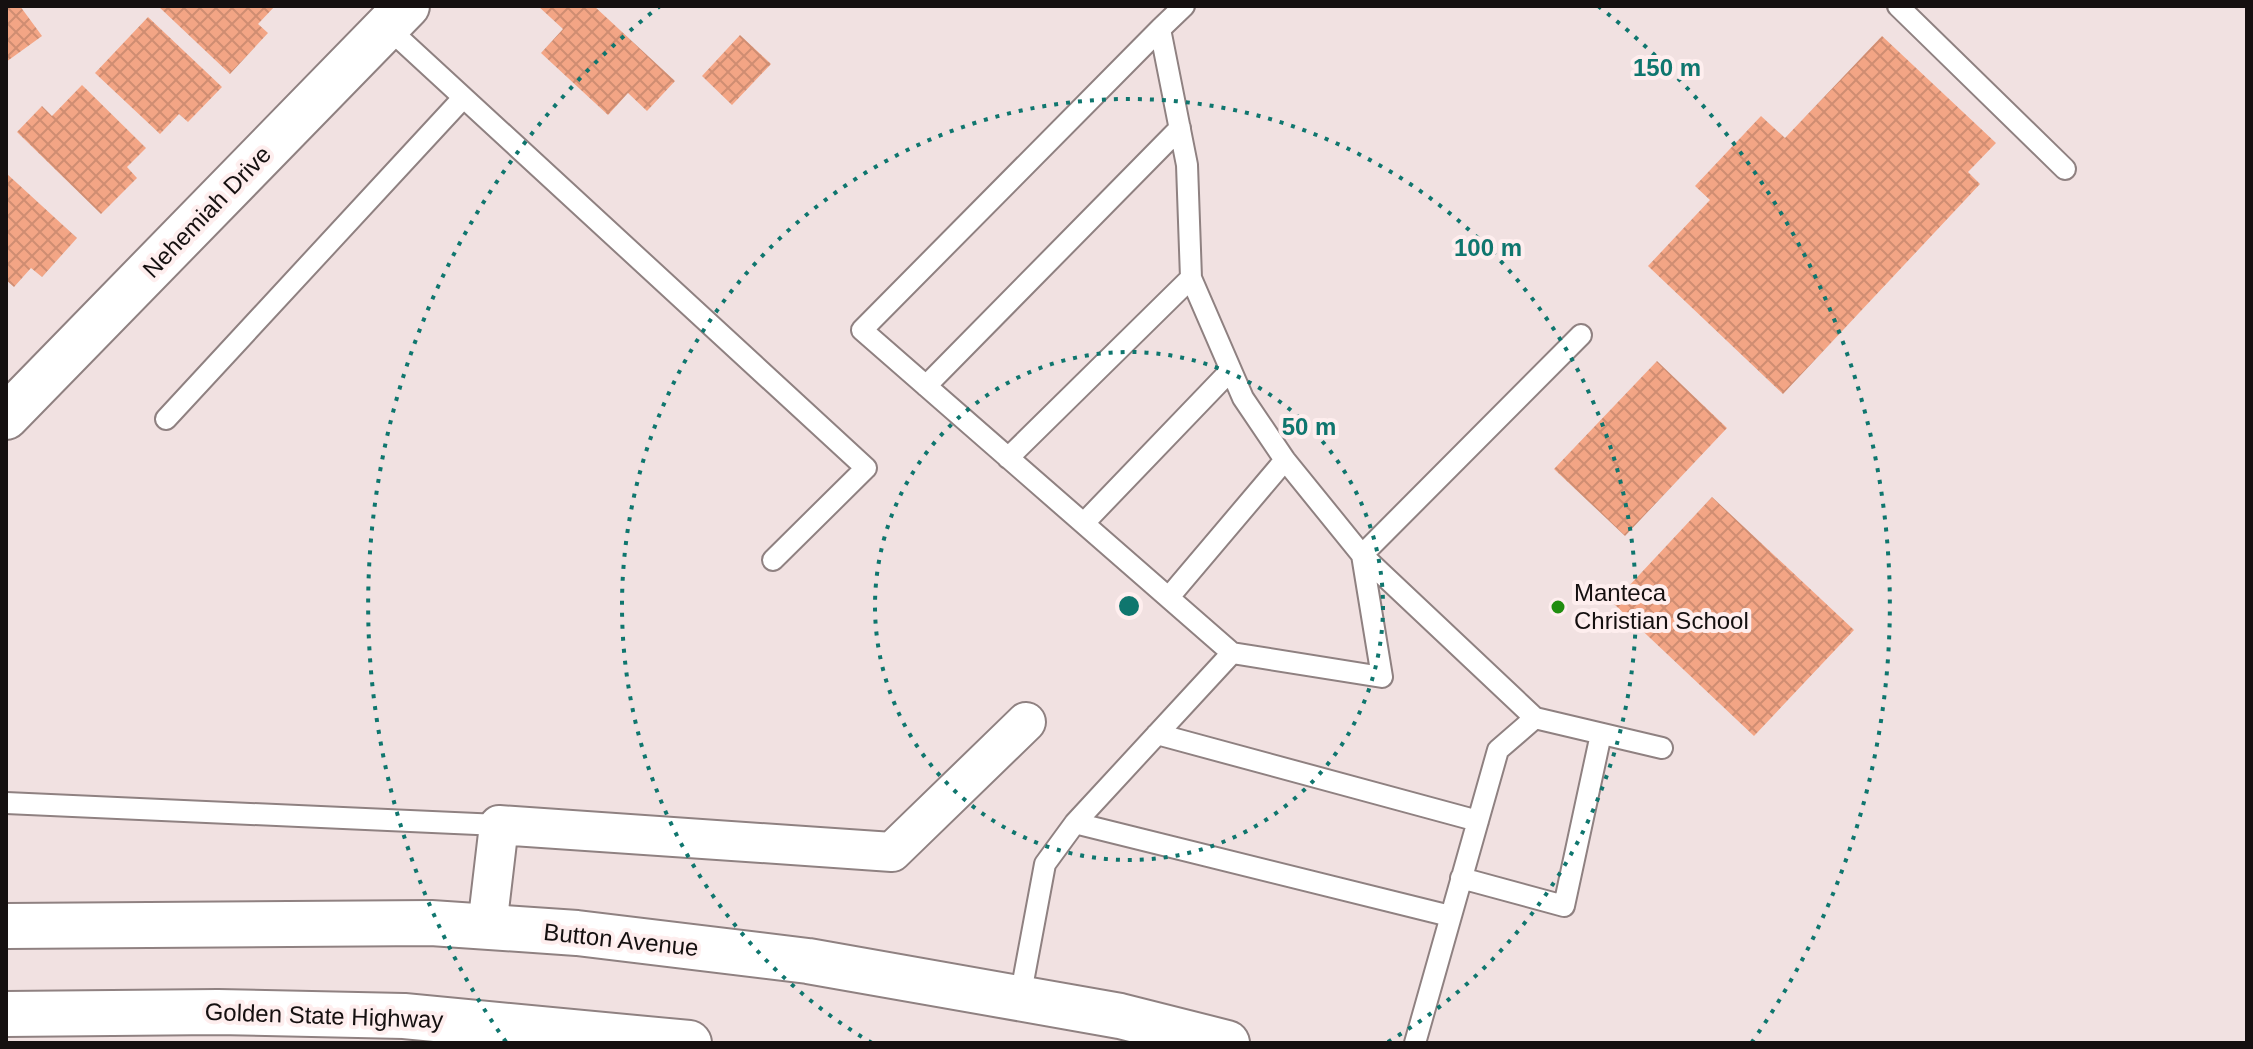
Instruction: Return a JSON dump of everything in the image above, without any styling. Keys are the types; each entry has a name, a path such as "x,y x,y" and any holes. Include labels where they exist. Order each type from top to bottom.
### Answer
{"main road":[{"name":"Nehemiah Drive","path":"6,417 397,17"},
{"name":"Button Avenue","path":"6,926 431,923 577,933 808,961 1120,1016 1227,1043"},
{"name":"Golden State Highway","path":"6,1014 218,1012 404,1016 689,1043"}],"street":[{"path":"487,927 499,825 892,852 1026,722"}],"lane":[{"path":"1184,6 862,330 1232,653 1382,677 1362,555"},
{"path":"1898,6 2065,169"},
{"path":"397,17 463,98 866,468 773,560"},
{"path":"1160,29 1187,165 1191,278 1243,398 1285,460 1362,555 1535,718 1662,748"},
{"path":"166,419 463,98"},
{"path":"926,386 1180,128"},
{"path":"1008,458 1191,278"},
{"path":"1362,555 1581,335"},
{"path":"1084,523 1230,371"},
{"path":"1169,597 1285,460"},
{"path":"1020,998 1045,864 1075,823 1232,653"},
{"path":"1415,1043 1498,750 1535,718"},
{"path":"1157,734 1478,821"},
{"path":"1461,878 1564,906 1601,734"},
{"path":"6,803 499,825"},
{"path":"1075,823 1450,916"}],"building":[{"path":"6,6 20,6 42,36 6,62"},
{"path":"158,6 275,6 258,24 268,33 230,74"},
{"path":"538,6 594,6 675,81 647,111 628,93 608,115 541,53 563,29"},
{"path":"148,17 222,87 188,122 179,114 160,134 95,73"},
{"path":"740,35 771,64 732,105 702,76"},
{"path":"1882,36 1996,143 1968,172 1980,184 1783,394 1648,266 1710,200 1695,186 1761,116 1785,138"},
{"path":"82,85 146,148 127,167 137,178 101,214 17,132 42,106 52,116"},
{"path":"6,173 77,238 42,277 31,268 14,287 6,280"},
{"path":"1657,361 1727,428 1625,536 1554,469"},
{"path":"1712,497 1854,630 1754,736 1613,603"}],"place":[{"name":"Manteca Christian School","path":"1558,607"}]}
